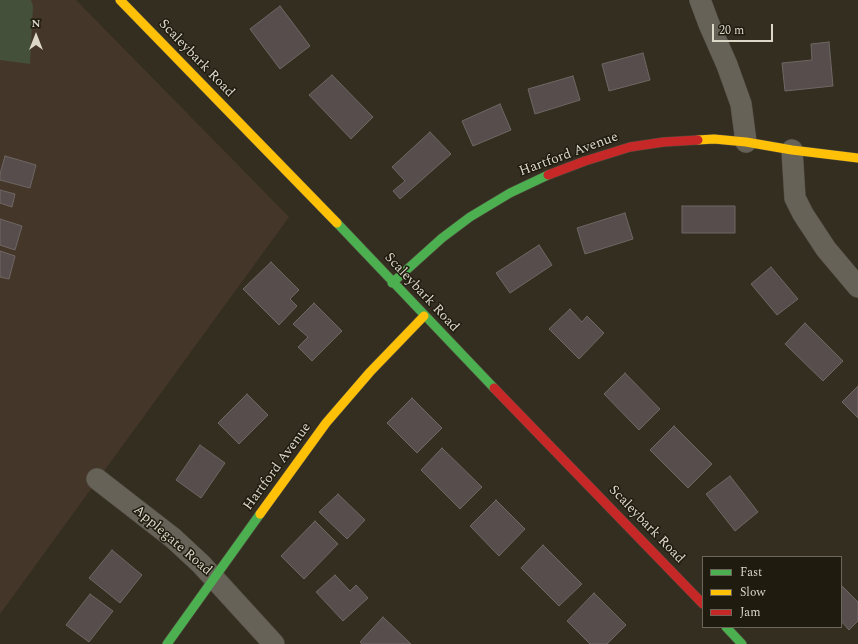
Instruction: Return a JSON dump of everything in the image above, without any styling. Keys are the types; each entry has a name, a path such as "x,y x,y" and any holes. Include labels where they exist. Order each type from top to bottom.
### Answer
{"street":[{"name":"Scaleybark Road","path":"120,0 338,224 392,283 702,603"},
{"path":"700,0 727,65 741,104 746,142"},
{"name":"Hartford Avenue","path":"392,283 442,238 470,217 510,193 541,177 630,147 664,142 714,139 746,142 792,150 858,158"},
{"path":"792,150 795,198 803,214 826,248 858,287"},
{"name":"Hartford Avenue","path":"167,644 326,423 370,372 424,316"},
{"name":"Applegate Road","path":"97,479 173,538 201,564 274,644"},
{"path":"727,628 742,644"}],"shaded area":[{"path":"0,0 76,0 289,217 0,614"}],"green space":[{"path":"0,0 31,0 33,6 30,64 0,60"}],"building":[{"path":"280,6 310,46 280,69 250,29"},
{"path":"829,42 833,86 785,91 782,63 812,60 811,44"},
{"path":"643,53 650,80 609,91 602,64"},
{"path":"332,75 373,117 351,139 309,95"},
{"path":"573,76 580,100 535,114 528,89"},
{"path":"500,104 511,130 473,146 462,121"},
{"path":"430,132 451,154 400,199 393,191 405,181 392,167"},
{"path":"5,156 36,165 30,188 0,180 0,174"},
{"path":"0,190 15,194 12,207 0,203"},
{"path":"682,206 735,206 735,233 682,233"},
{"path":"625,213 633,239 585,254 577,228"},
{"path":"0,219 22,226 15,250 0,245"},
{"path":"539,245 552,265 510,293 496,273"},
{"path":"0,251 15,256 9,279 0,277"},
{"path":"271,262 299,290 290,299 297,306 279,325 243,289"},
{"path":"771,267 798,299 777,315 751,284"},
{"path":"314,303 342,331 312,361 298,347 308,337 293,324"},
{"path":"570,309 582,322 587,316 604,333 579,359 549,329"},
{"path":"805,323 843,361 823,381 785,344"},
{"path":"625,373 660,409 639,430 604,394"},
{"path":"858,386 858,418 842,402"},
{"path":"247,394 268,415 239,444 218,423"},
{"path":"412,398 442,428 417,453 387,423"},
{"path":"674,426 712,464 688,488 650,450"},
{"path":"200,445 225,463 201,498 176,480"},
{"path":"442,448 482,487 460,509 421,470"},
{"path":"730,476 758,512 735,531 706,494"},
{"path":"338,494 365,520 347,539 319,512"},
{"path":"496,500 525,529 499,556 470,526"},
{"path":"315,521 338,544 304,579 281,556"},
{"path":"543,545 582,584 559,606 521,568"},
{"path":"112,550 142,575 120,603 89,578"},
{"path":"335,575 350,591 356,585 368,598 343,621 316,592"},
{"path":"842,586 858,602 858,621 849,630 842,622"},
{"path":"594,593 626,625 607,644 590,644 567,621"},
{"path":"90,594 113,611 89,642 66,625"},
{"path":"383,617 411,644 362,644 360,642"}],"traffic: fast":[{"path":"392,283 442,238 470,217 510,193 548,175"},
{"path":"337,223 494,388"},
{"path":"167,644 260,514"},
{"path":"727,628 742,644"}],"traffic: slow":[{"path":"120,0 337,223"},
{"path":"698,140 714,139 746,142 792,150 858,158"},
{"path":"260,514 326,423 370,372 424,316"}],"traffic: jam":[{"path":"548,175 585,161 630,147 664,142 698,140"},
{"path":"494,388 702,603"}]}
